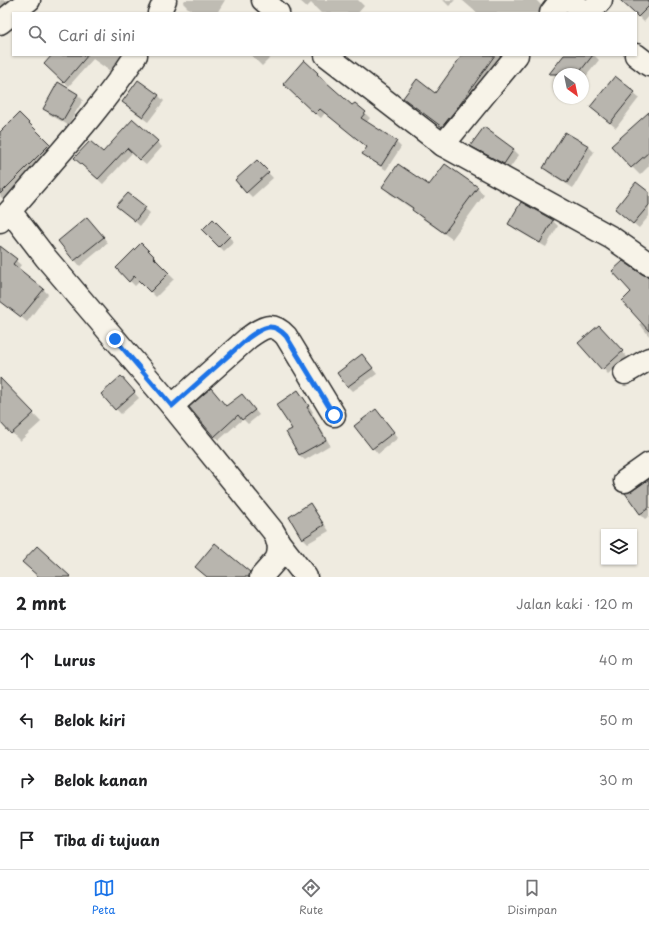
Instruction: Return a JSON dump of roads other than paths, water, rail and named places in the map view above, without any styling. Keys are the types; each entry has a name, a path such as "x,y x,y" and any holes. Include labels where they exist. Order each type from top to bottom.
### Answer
{"street":[{"path":"14,12 29,0"},
{"path":"159,12 165,0"},
{"path":"263,0 277,12"},
{"path":"552,12 561,0"},
{"path":"570,0 586,12"},
{"path":"588,12 601,0"},
{"path":"0,23 12,13"},
{"path":"135,56 103,102 5,216 46,258 172,406 273,531 306,577"},
{"path":"327,56 444,145 612,238 649,264"},
{"path":"444,145 516,56"},
{"path":"637,56 649,65"},
{"path":"172,406 248,338 261,328 269,326 277,328 286,336 334,415"},
{"path":"625,373 649,359"},
{"path":"625,481 649,464"},
{"path":"261,577 278,557 278,540"}]}
